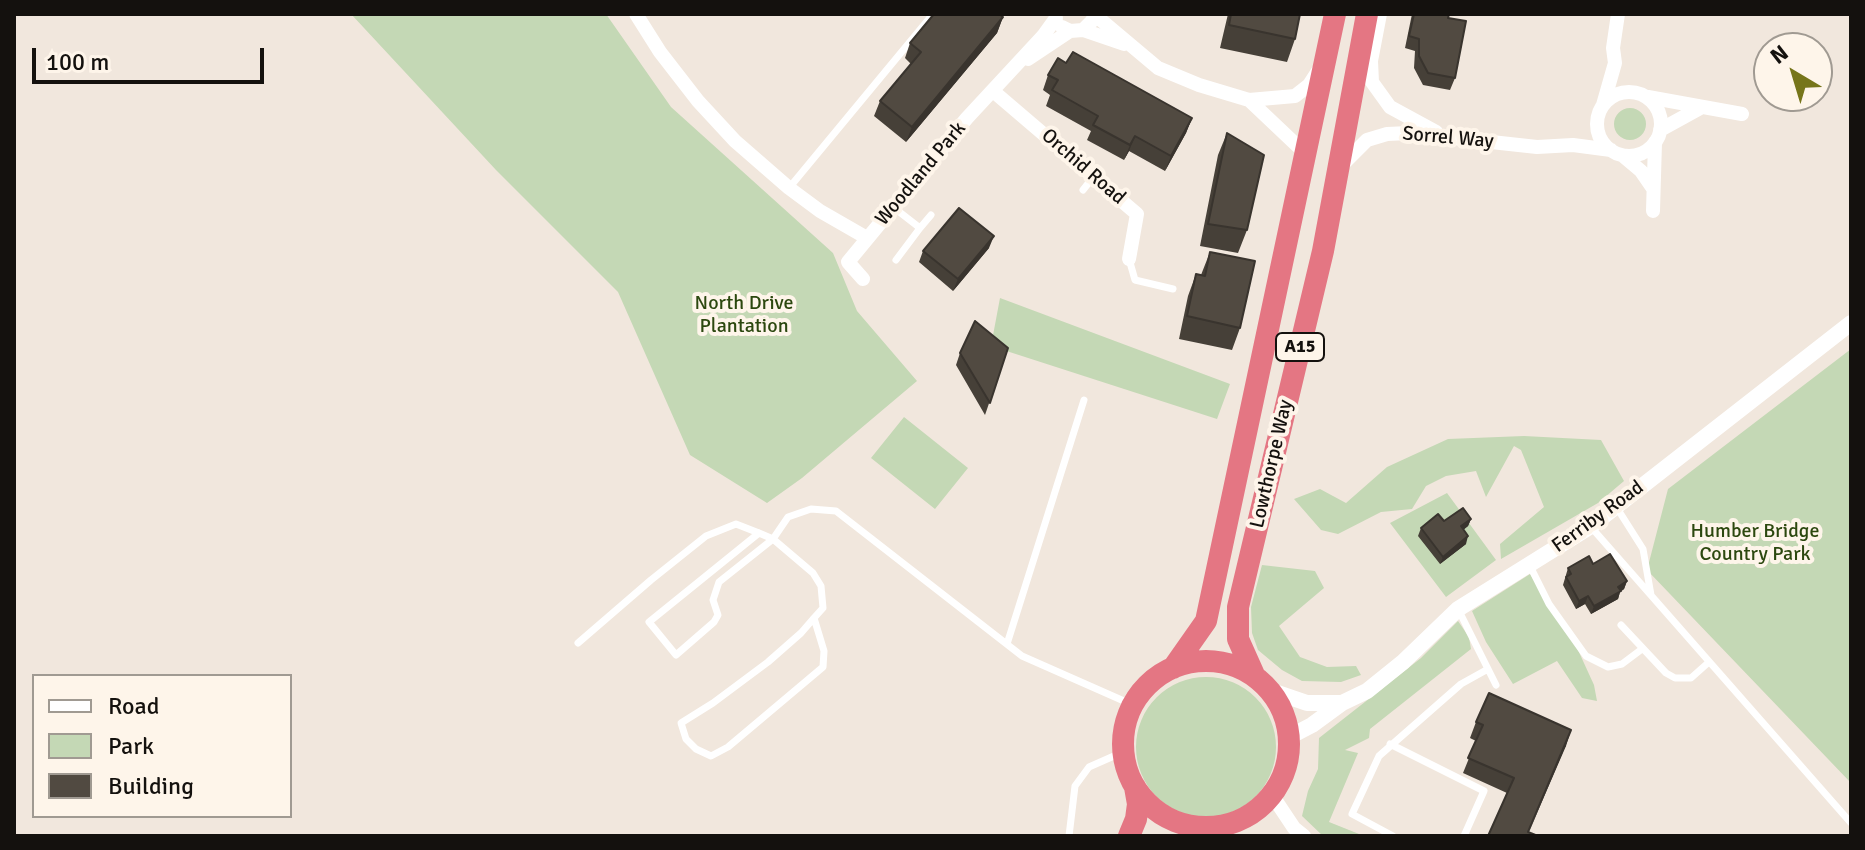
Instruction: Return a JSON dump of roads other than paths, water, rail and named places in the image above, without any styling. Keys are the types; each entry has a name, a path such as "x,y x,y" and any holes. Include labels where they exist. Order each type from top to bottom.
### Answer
{"highway":[{"name":"Lowthorpe Way","path":"1173,668 1206,621 1335,14"},
{"name":"Lowthorpe Way","path":"1262,684 1238,639 1238,607 1323,251 1367,14"},
{"name":"A15","path":"1193,662 1215,662 1236,667 1262,684 1283,712 1289,737 1288,757 1282,777 1272,795 1240,827 1170,826 1148,804 1127,770 1123,752 1124,728 1133,705 1157,677 1173,668 1193,662"},
{"path":"1129,836 1138,804 1135,787"}],"street":[{"path":"636,14 660,52 698,101 735,141 789,188 867,238"},
{"name":"Sorrel Way","path":"1380,14 1371,61 1372,82 1390,107 1447,137"},
{"path":"1573,145 1595,130 1615,63 1613,48 1618,14"},
{"path":"1095,15 1115,30 1131,48"},
{"name":"Woodland Park","path":"1010,69 1088,27 1095,15"},
{"path":"1056,16 1064,28 1110,38 1131,48 1158,68 1199,85 1249,100 1295,96 1309,85 1325,60"},
{"name":"Woodland Park","path":"863,279 848,262 1010,69 1043,36 1056,16"},
{"path":"1615,63 1642,95 1656,106 1661,118 1652,187 1653,211"},
{"name":"Orchid Road","path":"993,91 1137,214 1129,259"},
{"path":"1652,187 1641,171 1602,141 1597,129 1600,111 1612,96 1624,92 1742,114"},
{"path":"1249,100 1306,154"},
{"path":"1616,152 1635,155 1646,151 1658,136 1700,108"},
{"name":"Sorrel Way","path":"1338,170 1367,140 1387,134 1537,147 1573,145 1616,152"},
{"name":"Ferriby Road","path":"1289,737 1367,691 1458,609 1591,526 1851,323"},
{"path":"1262,684 1307,703 1342,703"},
{"path":"1272,795 1294,828 1304,836"}],"lane":[{"path":"789,188 933,14"},
{"path":"1083,190 1094,176"},
{"path":"893,207 920,228"},
{"path":"896,260 931,215"},
{"path":"1129,259 1135,280 1173,289"},
{"path":"1007,644 1084,400"},
{"path":"1616,506 1643,549 1652,597"},
{"path":"759,533 649,622 676,655 714,622 718,615 713,600 719,582 773,539 788,517 811,509 836,511 1022,656 1133,705"},
{"path":"578,643 706,536 736,524 773,539 813,573 821,586 823,608 768,662 681,723 686,739 696,749 711,756 728,747 823,667 824,651 814,618"},
{"path":"1591,526 1851,823"},
{"path":"1529,564 1549,604 1586,656 1608,667 1622,664 1642,649"},
{"path":"1458,609 1496,685"},
{"path":"1621,625 1666,673 1684,680 1691,678 1709,662"},
{"path":"1393,836 1352,814 1379,756 1461,684 1488,669"},
{"path":"1390,744 1484,791 1464,836"},
{"path":"1069,836 1075,786 1089,767 1123,752"}],"park label":[{"name":"North Drive Plantation","path":"744,316"},
{"name":"Humber Bridge Country Park","path":"1755,544"}]}
